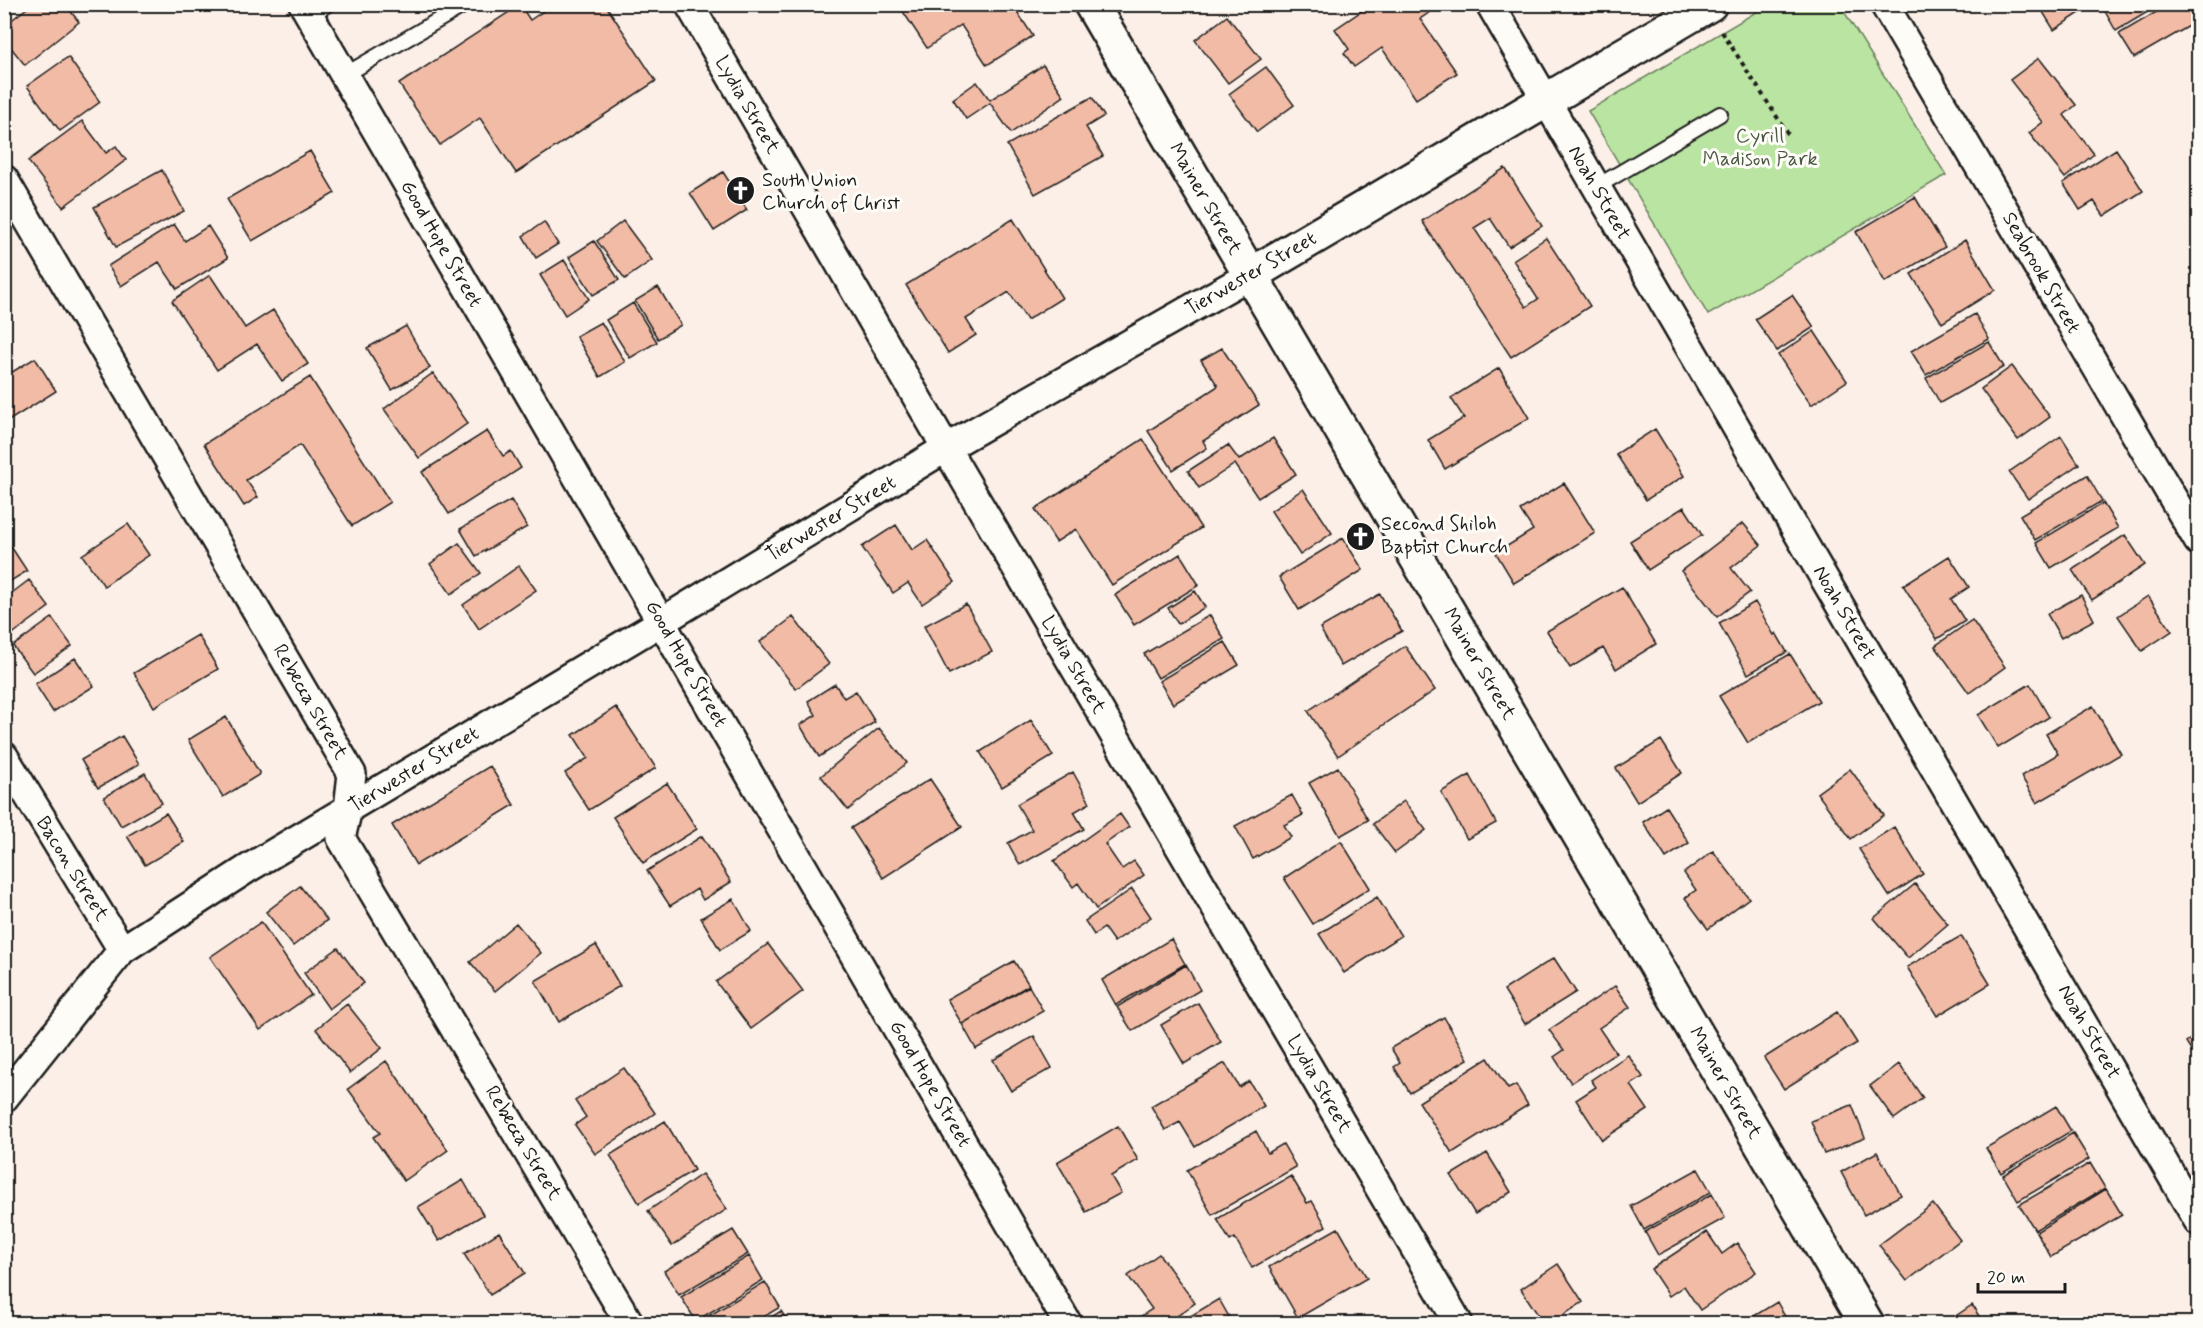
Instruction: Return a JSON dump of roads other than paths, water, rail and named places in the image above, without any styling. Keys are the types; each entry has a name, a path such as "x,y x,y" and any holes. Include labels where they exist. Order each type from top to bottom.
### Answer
{"street":[{"name":"Lydia Street","path":"689,4 946,448 1459,1323"},
{"name":"Mainer Street","path":"1091,4 1867,1323"},
{"name":"Noah Street","path":"1490,4 2199,1221"},
{"name":"Seabrook Street","path":"1884,4 2199,541"},
{"name":"Tierwester Street","path":"4,1098 122,950 247,869 661,622 946,448 1408,184 1545,100 1708,6"},
{"name":"Good Hope Street","path":"313,8 343,76 1068,1323"},
{"name":"Rebecca Street","path":"4,179 352,774 348,809 341,838 630,1323"},
{"name":"Bacon Street","path":"4,756 122,950"}],"lane":[{"path":"343,76 466,4"},
{"path":"1596,187 1720,114"}],"place":[{"name":"South Union Church of Christ","path":"741,191"},
{"name":"Second Shiloh Baptist Church","path":"1360,536"}],"park label":[{"name":"Cyrill Madison Park","path":"1760,148"}]}
